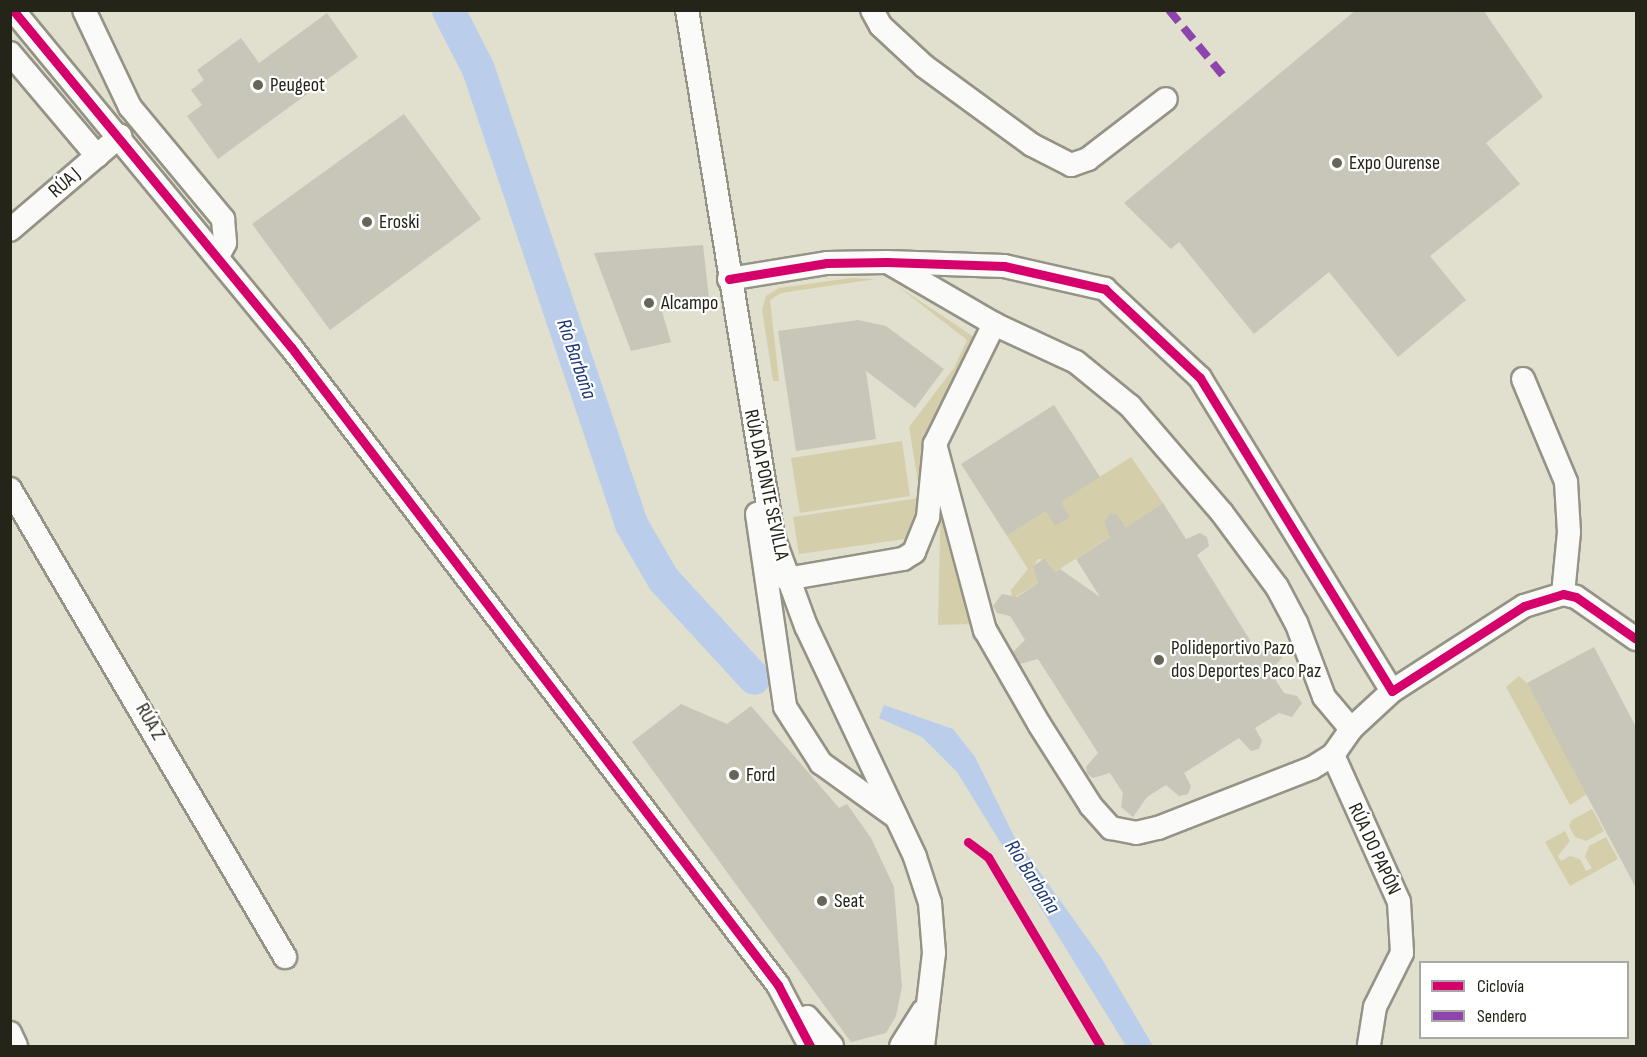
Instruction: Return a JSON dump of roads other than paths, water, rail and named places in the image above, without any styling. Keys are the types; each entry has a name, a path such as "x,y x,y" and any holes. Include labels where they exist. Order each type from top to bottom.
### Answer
{"street":[{"path":"13,10 218,256 788,1000 832,1047"},
{"path":"84,10 130,107 223,219 225,243 218,256"},
{"name":"RÚA DA PONTE SEVILLA","path":"687,10 757,447 786,579 924,880 933,922 923,1047"},
{"path":"872,10 881,26 924,66 1032,145 1071,165 1088,159 1166,99"},
{"path":"10,53 97,156"},
{"name":"RÚA J","path":"10,230 120,136"},
{"path":"729,279 827,263 887,262 1004,266 1105,289 1200,378 1392,691"},
{"path":"887,262 994,324 1076,362 1156,434 1277,587 1296,622 1324,697 1351,729"},
{"path":"786,579 903,559 914,552 928,517 935,444 994,324"},
{"path":"1523,379 1566,482 1569,532 1563,594"},
{"path":"935,444 985,630 1038,724 1091,806 1111,828 1136,833 1158,828 1333,755 1351,729 1392,691 1524,606 1563,594 1576,597 1636,639"},
{"path":"757,447 757,530 785,707 821,763 897,818"},
{"name":"RÚA Z","path":"10,489 285,957"},
{"name":"RÚA DO PAPÓN","path":"1333,755 1399,902 1402,953 1375,1007 1369,1047"},
{"path":"788,1000 810,1047"},
{"name":"RÚA DA PONTE SEVILLA","path":"901,1047 927,1004"},
{"path":"10,1033 16,1047"}],"water":[{"path":"884,705 953,729 975,757 1014,836 1102,959 1153,1046 1126,1046 957,772 922,737 879,718"}],"waterway":[{"name":"Río Barbaña","path":"448,10 478,69 631,524 663,579 754,678"}],"place":[{"name":"Peugeot","path":"258,85"},
{"name":"Expo Ourense","path":"1337,163"},
{"name":"Eroski","path":"367,222"},
{"name":"Alcampo","path":"649,303"},
{"name":"Polideportivo Pazo dos Deportes Paco Paz","path":"1159,660"},
{"name":"Ford","path":"734,775"},
{"name":"Seat","path":"822,901"}]}
